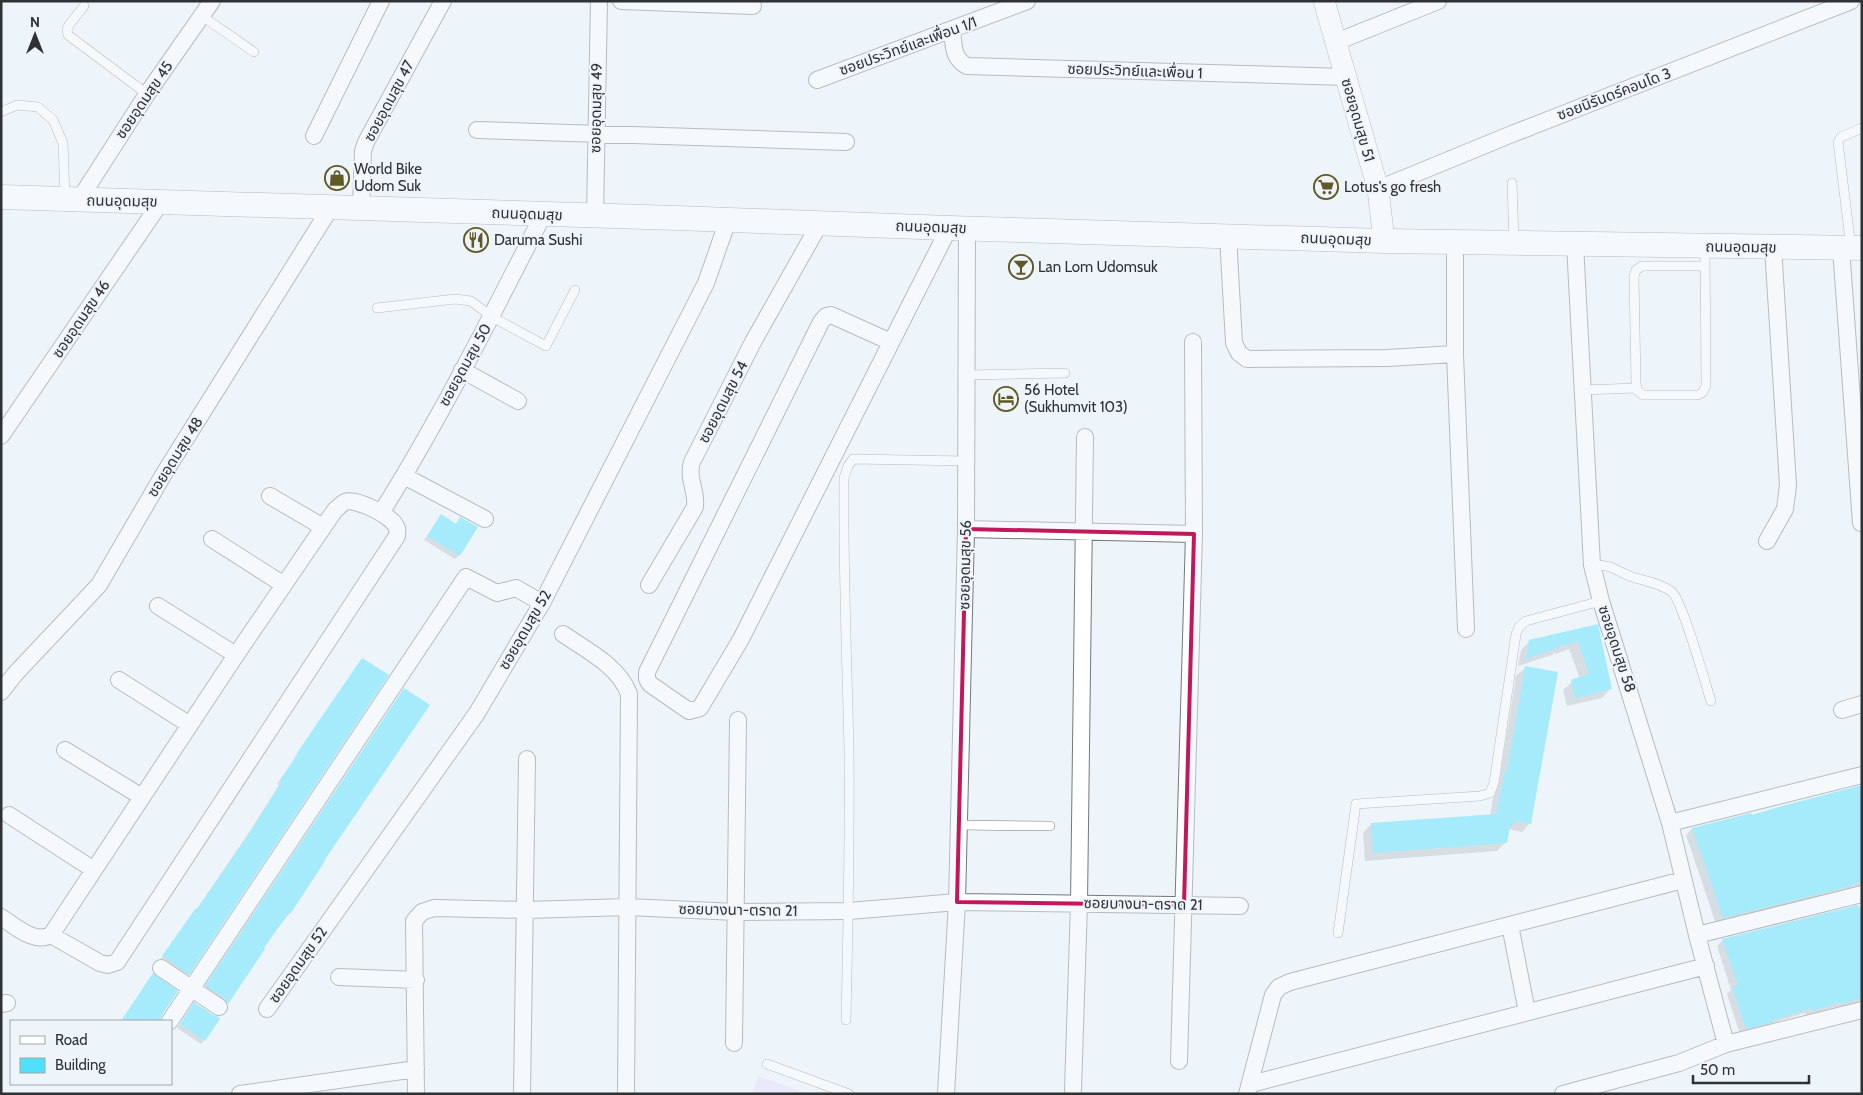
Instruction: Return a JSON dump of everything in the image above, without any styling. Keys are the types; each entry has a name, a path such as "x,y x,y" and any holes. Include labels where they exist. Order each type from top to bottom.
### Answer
{"main road":[{"name":"ถนนอุดมสุข","path":"1,197 1384,241 1575,244 1705,256 1773,247 1851,248"}],"street":[{"name":"ซอยอุดมสุข 45","path":"72,200 212,1"},
{"path":"314,136 382,1"},
{"name":"ซอยอุดมสุข 47","path":"361,208 363,151 366,142 443,1"},
{"name":"ซอยอุดมสุข 49","path":"594,216 598,1"},
{"path":"621,1 753,6"},
{"name":"ซอยประวิทย์และเพื่อน 1/1","path":"818,80 1027,1"},
{"name":"ซอยอุดมสุข 51","path":"1324,1 1378,189 1384,241"},
{"path":"1336,42 1438,1"},
{"name":"ซอยนิรันดร์คอนโด 3","path":"1378,189 1512,134 1851,1"},
{"name":"ซอยประวิทย์และเพื่อน 1","path":"952,30 955,55 959,62 967,66 1346,77"},
{"path":"477,130 846,142"},
{"name":"ซอยอุดมสุข 46","path":"1,436 160,202"},
{"name":"ซอยอุดมสุข 48","path":"1,692 15,674 99,585 164,472 332,207"},
{"name":"ซอยอุดมสุข 50","path":"381,513 404,476 492,317 543,214"},
{"name":"ซอยอุดมสุข 52","path":"268,1009 477,713 542,604 706,283 728,220"},
{"name":"ซอยอุดมสุข 54","path":"649,585 695,507 696,497 689,472 692,462 754,342 820,222"},
{"path":"891,342 831,315 826,316 821,322 646,672 647,680 650,684 689,711 700,708 741,639 891,342 958,228"},
{"name":"ซอยอุดมสุข 56","path":"946,1094 957,902 966,529 967,375 958,228"},
{"path":"1228,236 1234,343 1239,353 1247,359 1387,358 1455,354"},
{"path":"1455,242 1455,354 1466,629"},
{"name":"ซอยอุดมสุข 58","path":"1575,244 1592,565 1601,601 1670,823 1726,1044"},
{"path":"1767,541 1785,509 1788,485 1773,247"},
{"path":"1851,248 1861,523"},
{"path":"1179,1061 1194,534 1192,342"},
{"path":"462,370 518,401"},
{"path":"1073,1090 1078,903 1085,437"},
{"path":"404,476 485,519"},
{"path":"270,496 323,528"},
{"path":"1,917 33,937 44,939 51,935 236,655 335,510 345,502 356,502 392,520 397,527 398,536 117,962 108,965 100,963 51,935"},
{"path":"966,529 1194,534"},
{"path":"212,539 284,585"},
{"path":"171,1020 466,576 497,593 516,588 542,604"},
{"path":"158,606 236,655"},
{"path":"563,634 619,675 626,684 629,694 626,1094"},
{"path":"119,680 190,725"},
{"path":"1842,710 1862,704"},
{"path":"734,1043 738,720"},
{"path":"65,750 142,797"},
{"path":"522,1094 526,910 526,759"},
{"path":"1670,823 1862,775"},
{"path":"9,815 94,870"},
{"path":"1683,880 1290,982 1279,987 1273,996 1249,1089 1527,1012 1706,966"},
{"path":"1697,935 1862,894"},
{"name":"ซอยบางนา-ตราด 21","path":"416,1094 414,921 422,912 434,908 526,910 628,907 736,912 849,910 957,902 1240,906"},
{"path":"1510,925 1527,1012"},
{"path":"161,968 219,1007"},
{"path":"339,977 416,980"},
{"path":"1563,1094 1679,1063 1726,1044 1862,1010"},
{"path":"240,1094 416,1069"}],"lane":[{"path":"84,6 69,25 67,29 68,35 147,94"},
{"path":"202,16 254,52"},
{"path":"1,112 17,105 38,107 53,120 63,143 72,200"},
{"path":"1851,248 1838,142 1841,137 1862,128"},
{"path":"1512,183 1514,243"},
{"path":"1705,256 1707,384 1705,390 1698,395 1646,396 1636,388 1634,277 1636,270 1642,266 1705,256"},
{"path":"377,308 455,299 471,301 492,317 546,346 575,290"},
{"path":"967,375 1065,373"},
{"path":"1582,390 1636,388"},
{"path":"846,1020 849,910 849,752 843,569 844,478 848,466 853,459 966,461"},
{"path":"1592,565 1607,565 1616,568 1626,575 1666,588 1674,594 1681,609 1711,701"},
{"path":"1338,933 1356,804 1480,796 1490,793 1494,783 1516,634 1519,627 1526,621 1601,601"},
{"path":"959,824 1050,826"},
{"path":"767,1064 849,1094"}],"highlighted area":[{"path":"966,529 1194,534 1184,905 957,902"}],"shaded area":[{"path":"758,1076 809,1094 752,1094"}],"building":[{"path":"441,514 456,524 460,517 478,527 460,556 427,536"},
{"path":"1598,624 1612,689 1575,698 1571,680 1589,674 1578,641 1563,646 1563,644 1526,659 1529,640"},
{"path":"362,658 389,675 189,975 162,956 250,832 297,753"},
{"path":"1525,666 1558,672 1531,824 1518,821 1510,826 1507,843 1373,853 1371,823 1496,814 1505,770 1507,771"},
{"path":"404,688 430,705 291,913 289,912 264,948 228,1004 225,999 205,986"},
{"path":"1862,785 1862,881 1851,886 1723,918 1692,828 1751,813 1752,815"},
{"path":"1858,905 1862,918 1862,998 1812,1011 1811,1008 1773,1020 1773,1022 1746,1029 1732,987 1738,985 1722,939"},
{"path":"153,973 178,991 160,1020 122,1020"},
{"path":"194,1002 220,1019 205,1041 180,1024"}],"place":[{"name":"World Bike Udom Suk","path":"337,178"},
{"name":"Lotus's go fresh","path":"1326,187"},
{"name":"Daruma Sushi","path":"476,240"},
{"name":"Lan Lom Udomsuk","path":"1021,267"},
{"name":"56 Hotel (Sukhumvit 103)","path":"1006,399"}]}
